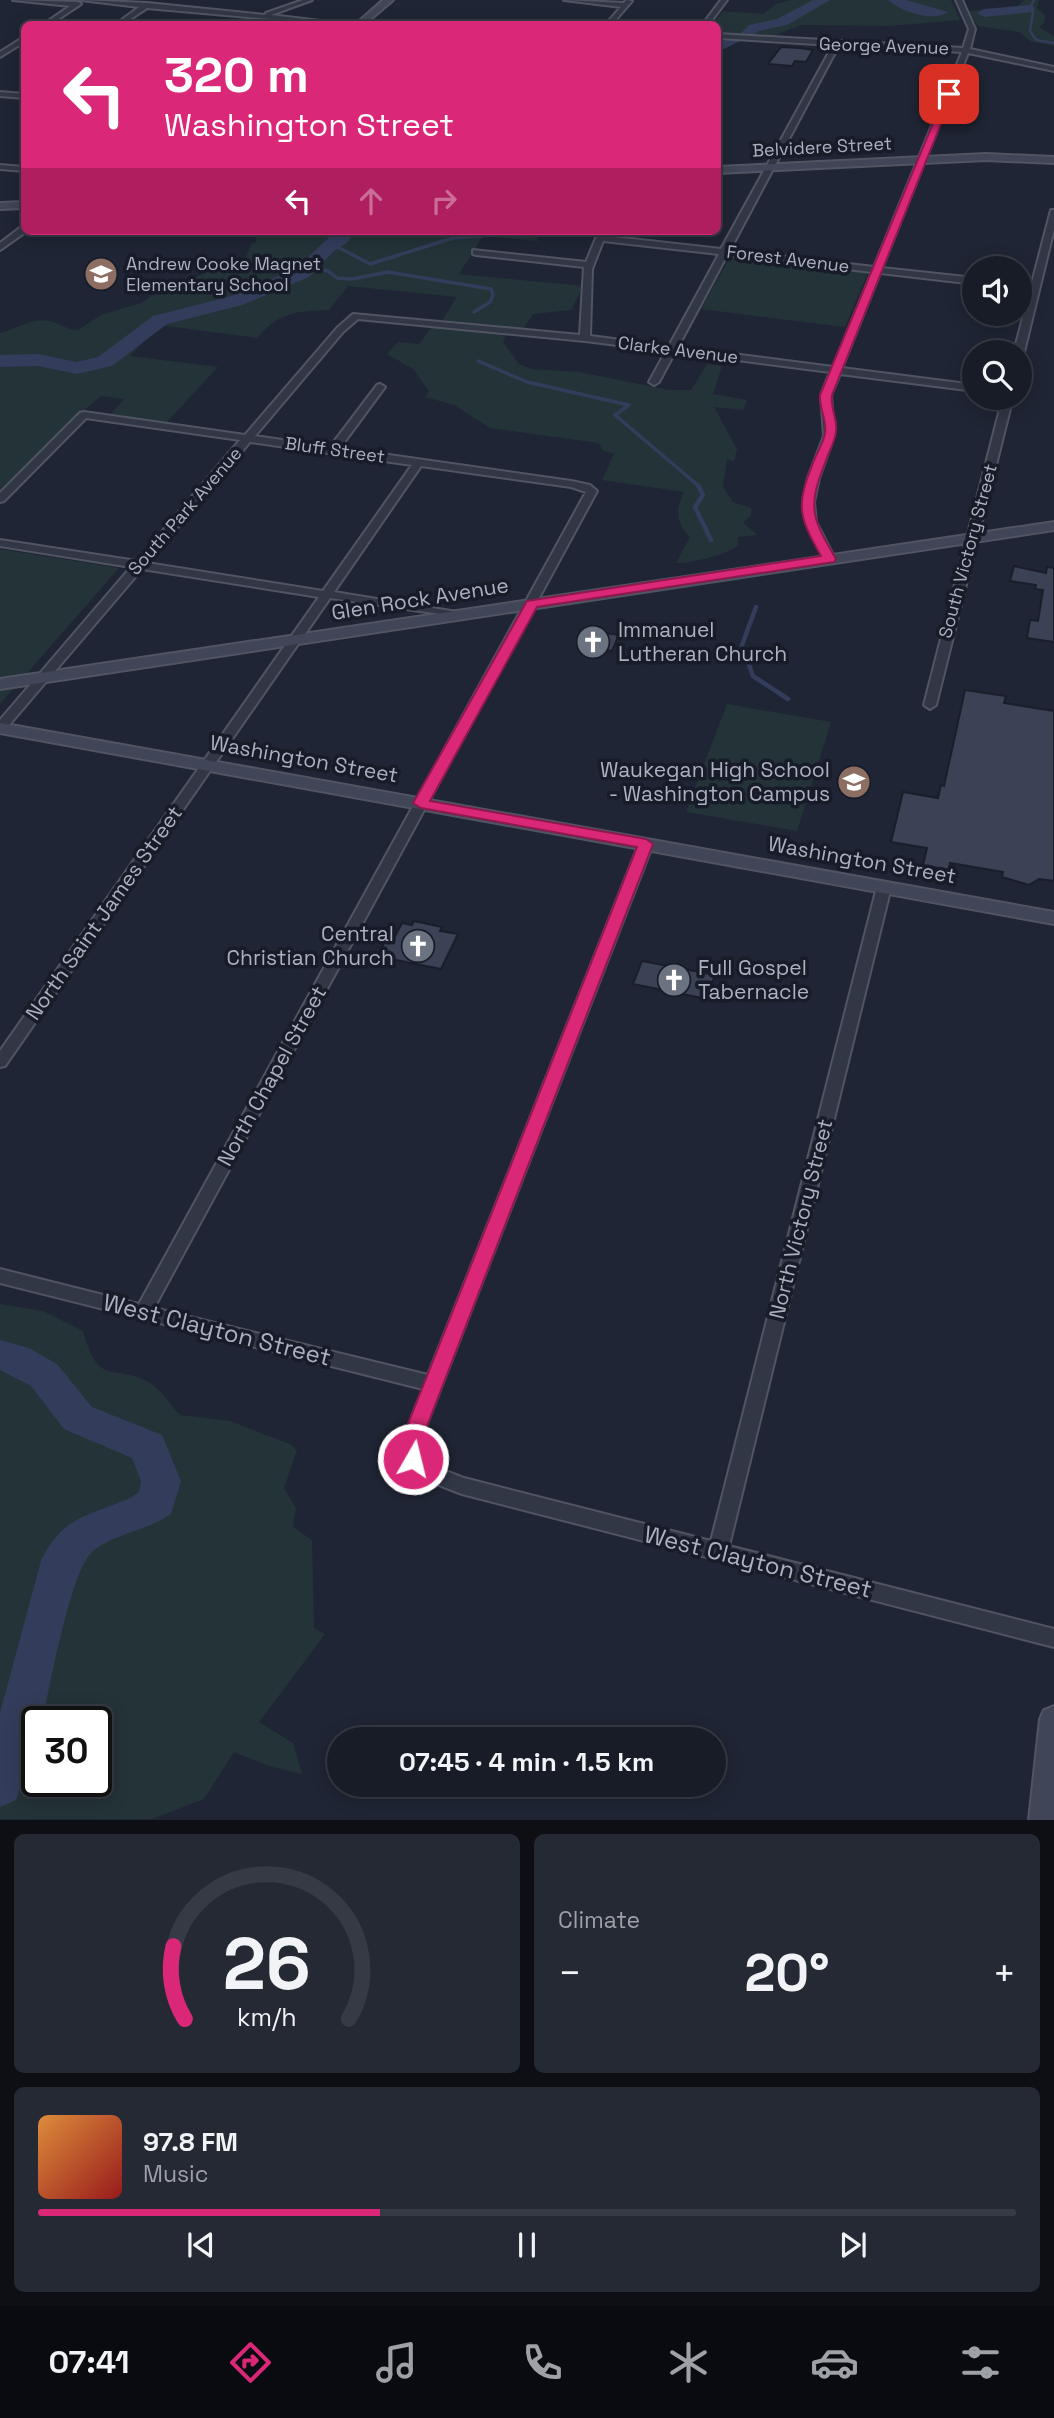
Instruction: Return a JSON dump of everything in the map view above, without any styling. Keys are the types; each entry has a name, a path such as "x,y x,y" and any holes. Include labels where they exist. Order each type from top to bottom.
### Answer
{"main road":[{"name":"Washington Street","path":"0,728 1054,918"}],"street":[{"path":"16,0 76,5"},
{"path":"52,21 84,0 307,21"},
{"path":"123,21 153,0"},
{"path":"246,21 309,0"},
{"path":"364,21 388,0"},
{"path":"567,0 628,3"},
{"path":"708,21 724,0"},
{"path":"829,559 809,524 806,506 808,490 831,433 830,421 824,409 836,370 966,50 972,29 959,0"},
{"path":"612,21 628,3"},
{"name":"George Avenue","path":"721,36 836,45 966,50 1052,69"},
{"path":"0,41 21,42"},
{"path":"0,55 21,43"},
{"path":"654,382 836,45"},
{"path":"0,94 21,96"},
{"name":"Belvidere Street","path":"721,170 986,156 1054,160"},
{"path":"0,167 21,169"},
{"path":"0,206 21,205"},
{"path":"1022,340 1054,212"},
{"path":"0,247 21,231"},
{"path":"585,338 590,265 602,235"},
{"name":"Forest Avenue","path":"609,235 724,252 962,280"},
{"path":"476,252 590,265"},
{"name":"Clarke Avenue","path":"381,317 585,338 962,386"},
{"name":"South Park Avenue","path":"0,728 352,318 381,317"},
{"path":"334,450 380,387"},
{"name":"South Victory Street","path":"930,705 947,628 974,538 1005,410"},
{"name":"Bluff Street","path":"0,499 83,415 586,486"},
{"name":"North Saint James Street","path":"0,1062 419,462"},
{"name":"North Chapel Street","path":"143,1311 588,503 592,491 586,486"},
{"name":"Glen Rock Avenue","path":"0,684 1054,526"},
{"path":"0,543 457,615"},
{"path":"433,1384 646,844"},
{"name":"North Victory Street","path":"718,1551 884,887"},
{"name":"West Clayton Street","path":"0,1276 433,1384 412,1439 413,1459 429,1473 462,1486 1054,1638"},
{"path":"1044,1819 1054,1718"}],"shaded area":[{"path":"791,0 951,0 960,20 889,26 801,25 773,36 721,33 721,21 715,21 723,11 763,14 776,4"},
{"path":"1024,0 1039,0 1037,8 1045,15 1044,23 1039,27 1054,36 1054,46 1030,41 1019,32 978,26 968,11 1016,7"},
{"path":"255,235 537,235 538,241 483,236 459,274 583,286 571,310 533,314 522,331 441,322 457,297 348,286 329,310 307,311 281,318 257,338 159,325 130,356 218,367 167,422 110,415 124,399 101,396 0,492 0,333 43,320 78,330 101,315 141,303 159,291 246,257 251,244 256,242"},
{"path":"730,257 868,273 845,327 701,309"},
{"path":"433,326 506,334 503,342 519,364 531,369 579,372 669,390 691,390 707,364 722,366 713,394 747,400 743,410 714,407 737,449 734,461 727,460 723,487 733,502 751,508 751,515 743,523 758,535 738,537 738,545 718,555 676,563 690,537 682,527 678,515 684,492 602,480 614,454 602,450 599,443 490,428 454,405 425,397 429,391 413,369 387,354 398,342 419,344"},
{"path":"0,549 119,568 0,704"},
{"path":"727,704 831,722 797,831 686,812"},
{"path":"0,1304 43,1311 83,1331 89,1349 101,1368 150,1383 180,1415 230,1421 290,1444 297,1450 284,1488 296,1508 293,1527 312,1540 314,1628 325,1634 259,1722 293,1743 302,1774 269,1766 234,1752 204,1799 152,1819 0,1819"}],"building":[{"path":"781,47 813,50 806,62 795,61 792,66 768,64"},
{"path":"1014,566 1046,573 1047,567 1054,568 1054,642 1027,638 1030,620 1038,621 1043,590 1035,589 1036,585 1010,581"},
{"path":"598,632 619,635 612,651 590,648"},
{"path":"965,690 1006,696 1004,703 1054,711 1054,881 1039,879 1029,885 1002,877 1003,872 950,863 949,870 923,865 927,848 891,842 903,792 938,798 941,785 944,786"},
{"name":"Central Christian Church","path":"414,921 442,927 440,931 458,934 441,969 386,958 388,954 380,952 386,939 393,940 402,923 412,925"},
{"name":"Full Gospel Tabernacle","path":"642,961 715,975 707,999 633,984"}],"waterway":[{"path":"747,34 754,28 782,22 823,0"},
{"path":"895,0 913,9 941,12"},
{"path":"1034,0 1029,9 1033,12 1030,31 1036,40 1054,43"},
{"path":"984,13 1029,9"},
{"path":"721,47 733,41"},
{"path":"0,361 38,360 77,368 105,362 160,320 235,301 302,273 343,235"},
{"path":"332,244 370,264 453,238 492,235"},
{"path":"308,267 328,271 337,278 352,279 388,272 491,289 493,295 490,302 474,312"},
{"path":"478,361 527,382 629,405 615,415 698,486"},
{"path":"698,486 703,495 695,507 711,540"},
{"path":"756,607 742,645 753,676 788,699"},
{"path":"0,1355 16,1359 44,1375 78,1418 148,1447 161,1481 157,1502 135,1515 88,1532 65,1554 57,1574 13,1748 0,1785"}],"place":[{"name":"Andrew Cooke Magnet Elementary School","path":"101,274"},
{"name":"Immanuel Lutheran Church","path":"593,642"},
{"name":"Waukegan High School - Washington Campus","path":"854,782"},
{"name":"Central Christian Church","path":"418,946"},
{"name":"Full Gospel Tabernacle","path":"674,980"}],"route":[{"path":"413,1459 412,1439 646,844 421,803 532,604 829,559 809,524 806,506 808,490 831,433 830,421 824,409 826,395 949,94"}]}
